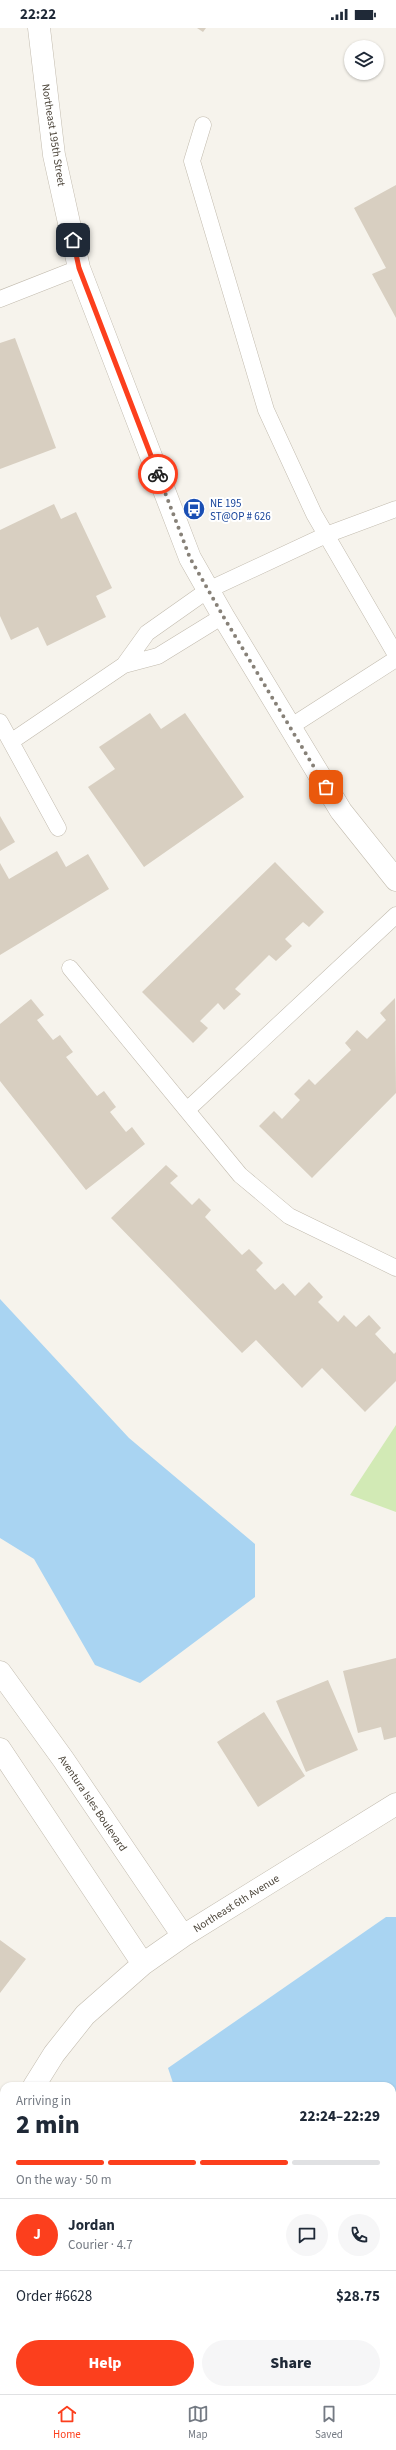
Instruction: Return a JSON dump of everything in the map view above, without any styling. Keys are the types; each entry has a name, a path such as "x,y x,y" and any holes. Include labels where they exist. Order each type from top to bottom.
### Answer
{"street":[{"name":"Northeast 195th Street","path":"38,28 54,155 79,268 190,558 223,616 341,811 396,880"},
{"name":"Aventura Isles Boulevard","path":"0,1672 63,1759 183,1936"},
{"path":"0,1749 143,1964"},
{"name":"Northeast 6th Avenue","path":"36,2082 54,2054 85,2015 143,1964 183,1936 396,1804"}],"lane":[{"path":"203,125 192,161 264,403 314,514 396,655"},
{"path":"0,299 79,268"},
{"path":"12,741 124,665 148,633 208,590 326,535 396,509"},
{"path":"124,665 158,656 223,616"},
{"path":"290,727 396,659"},
{"path":"0,722 12,741 58,828"},
{"path":"187,1110 396,915"},
{"path":"70,968 240,1175 289,1216 396,1268"}],"green space":[{"path":"396,1425 396,1512 350,1495"}],"water":[{"path":"0,1299 129,1438 255,1544 255,1597 140,1683 95,1665 34,1559 0,1538"},
{"path":"386,1917 396,1917 396,2082 173,2082 168,2068"}],"building":[{"path":"197,28 206,28 203,32"},
{"path":"396,185 396,318 372,274 386,268 354,208"},
{"path":"15,338 56,448 0,469 0,343"},
{"path":"54,504 61,519 76,512 112,588 96,596 106,617 47,646 38,627 11,640 0,616 0,530"},
{"path":"150,713 161,729 185,713 244,797 144,867 88,787 115,769 99,747"},
{"path":"0,816 15,842 0,851"},
{"path":"57,851 66,867 88,854 109,889 0,955 0,863 9,879"},
{"path":"275,862 324,912 309,927 303,922 285,939 292,946 276,961 269,955 235,989 241,994 224,1010 218,1003 200,1021 208,1028 193,1043 142,992"},
{"path":"395,998 396,1093 312,1178 259,1126 274,1111 282,1119 300,1100 294,1094 309,1079 315,1085 351,1050 345,1043 357,1030 367,1039 386,1020 380,1013"},
{"path":"31,999 44,1015 37,1020 53,1040 60,1035 73,1052 66,1057 97,1096 104,1091 116,1107 110,1112 126,1132 132,1127 145,1144 86,1190 0,1081 0,1024"},
{"path":"166,1165 178,1176 170,1183 192,1205 199,1198 211,1210 205,1217 242,1255 249,1249 263,1263 256,1270 275,1290 283,1283 295,1296 309,1282 323,1297 318,1302 338,1322 344,1315 356,1327 369,1315 381,1328 375,1334 394,1354 396,1352 396,1381 365,1412 322,1368 302,1388 256,1340 242,1353 111,1218"},
{"path":"396,1658 396,1737 384,1740 381,1727 358,1733 343,1671"},
{"path":"328,1680 358,1750 306,1772 276,1701"},
{"path":"264,1712 305,1776 258,1807 217,1742"},
{"path":"0,1940 26,1959 0,1993"}],"way so far":[{"path":"158,474 190,558 223,616 326,787"}],"place":[{"name":"NE 195 ST@OP # 626","path":"194,509"}],"route":[{"path":"73,240 79,268 158,474"}]}
